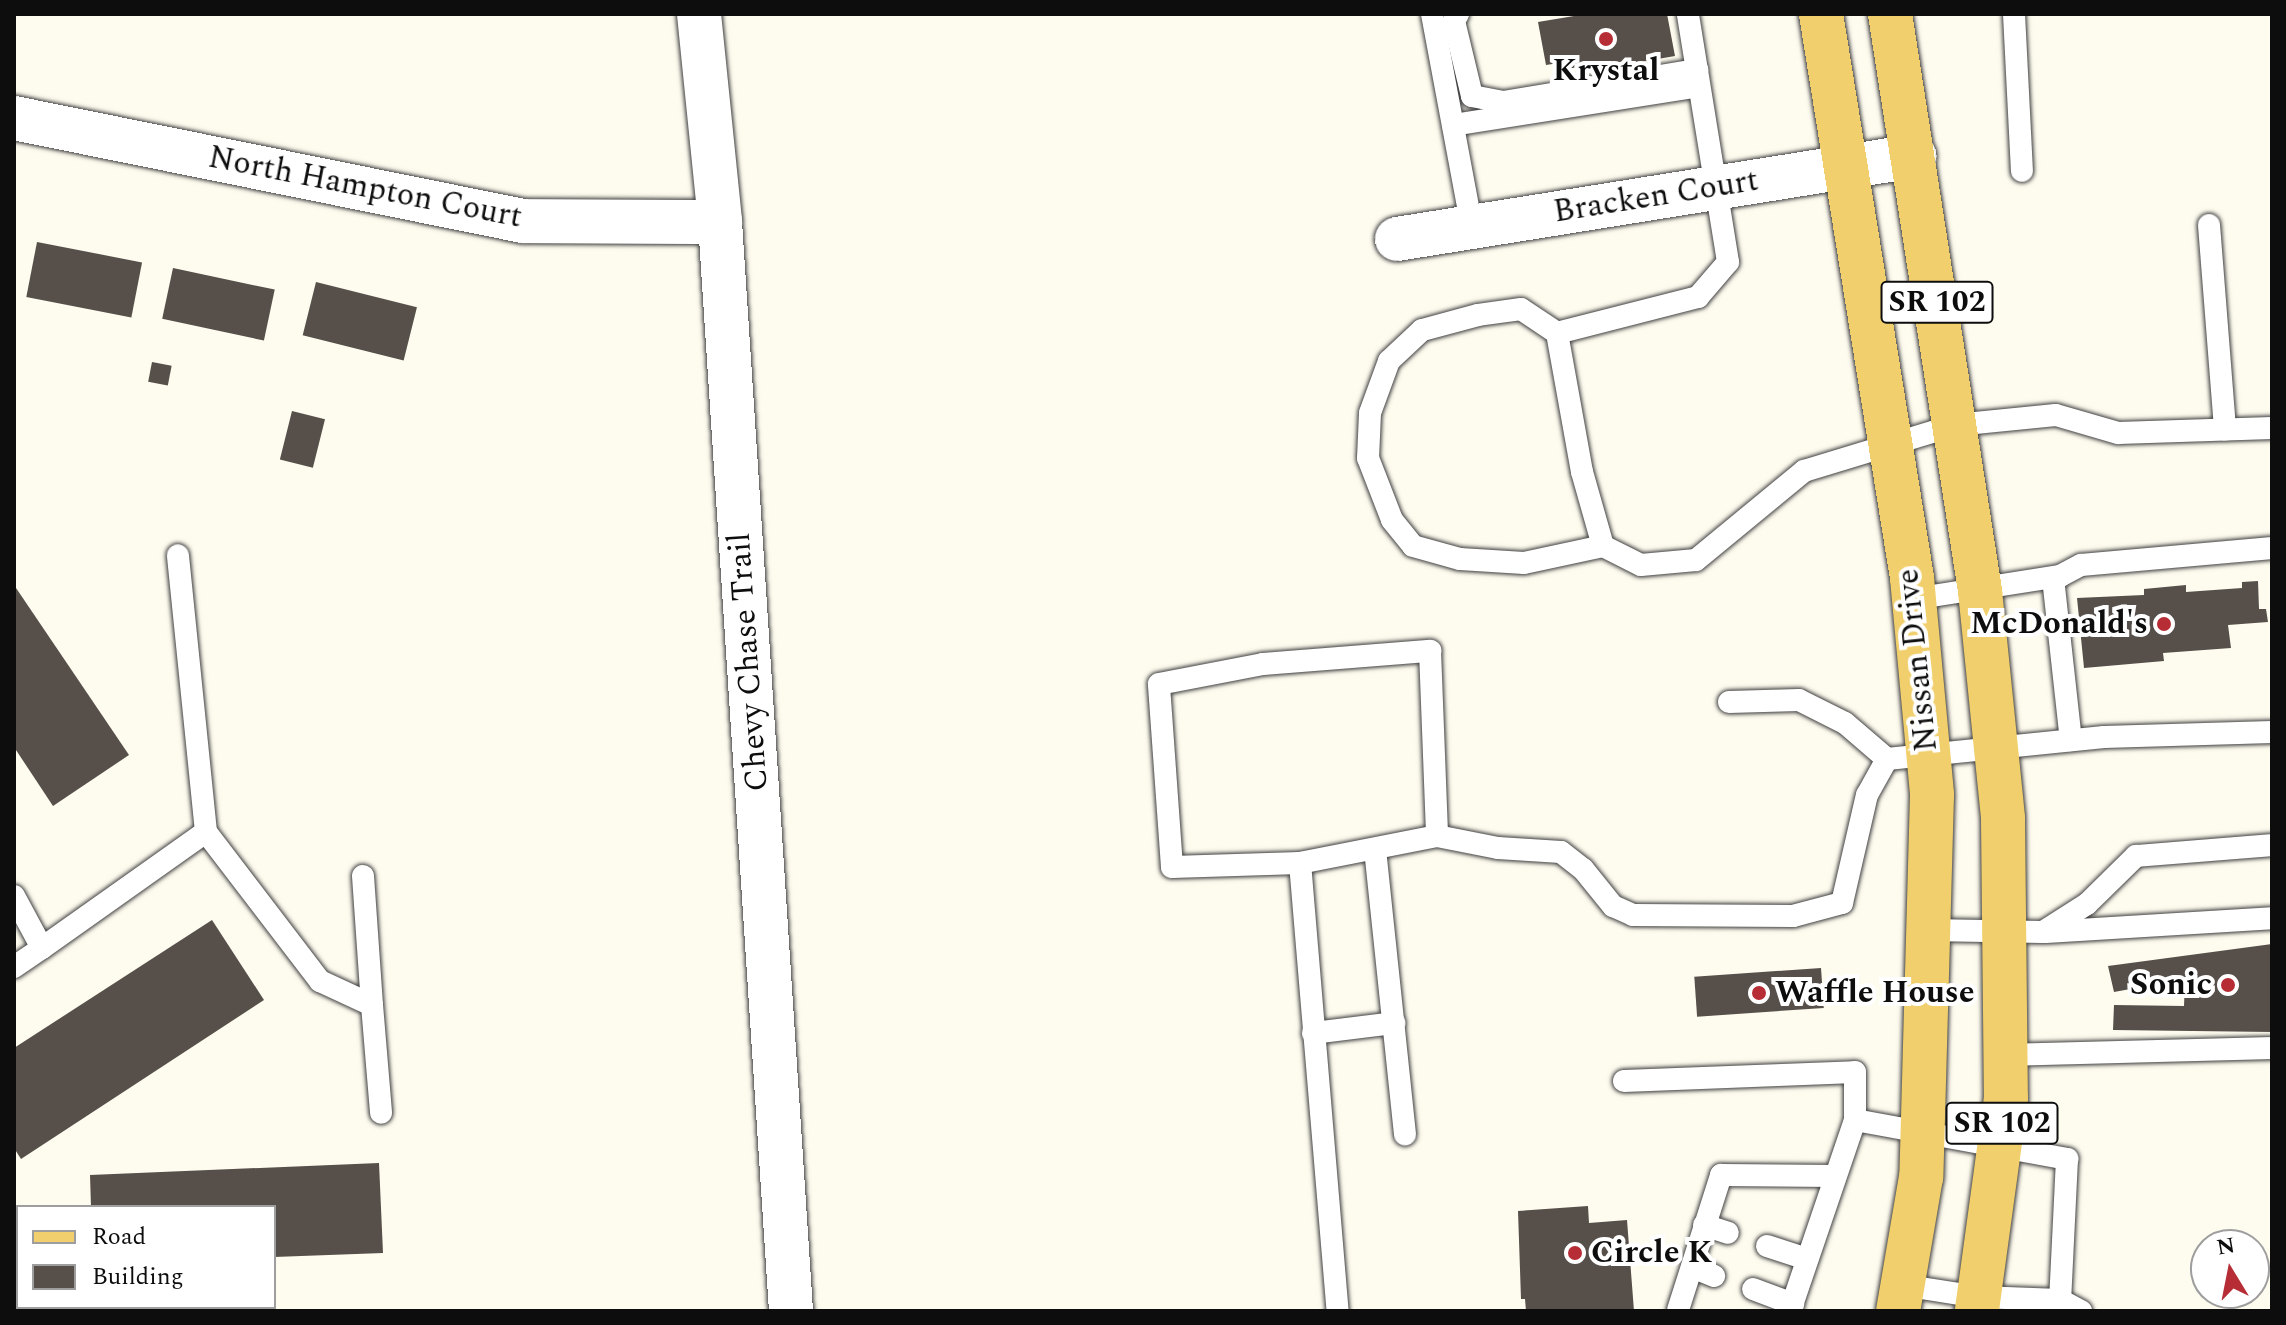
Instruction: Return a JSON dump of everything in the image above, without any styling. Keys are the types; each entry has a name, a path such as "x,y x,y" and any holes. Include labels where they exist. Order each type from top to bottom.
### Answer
{"main road":[{"name":"Nissan Drive","path":"1821,14 1913,599 1907,757 1928,930 1921,1177 1900,1298"},
{"name":"SR 102","path":"1890,14 1980,591 2003,819 2023,933 2005,1055 1999,1149 1978,1304"}],"street":[{"name":"Chevy Chase Trail","path":"699,14 720,222 791,1311"},
{"name":"North Hampton Court","path":"14,118 523,221 720,222"},
{"name":"Bracken Court","path":"1397,239 1914,156"}],"lane":[{"path":"1432,14 1472,227"},
{"path":"1458,14 1454,21 1472,96 1503,102 1698,78"},
{"path":"1557,333 1698,297 1728,262 1688,14"},
{"path":"2014,14 2022,171"},
{"path":"1453,125 1698,78"},
{"path":"2209,225 2225,429"},
{"path":"1603,546 1582,472 1557,333 1521,309 1422,330 1389,361 1370,413 1368,458 1392,520 1413,546 1460,559 1524,563 1603,546 1641,565 1696,560 1804,471 1890,442 1955,425 2056,415 2118,433 2272,428"},
{"path":"1913,599 2053,578 2081,565 2272,548"},
{"path":"178,555 206,832 320,981 372,1005"},
{"path":"2053,578 2071,740"},
{"path":"1437,836 1430,651 1263,664 1159,684 1172,867 1300,863 1437,836 1498,848 1561,852 1583,869 1613,906 1633,915 1793,916 1842,903 1867,795 1907,757"},
{"path":"1729,702 1799,700 1907,757 2071,740 2272,732"},
{"path":"14,967 206,832"},
{"path":"2023,933 2087,904 2136,856 2272,845"},
{"path":"1375,849 1405,1134"},
{"path":"1300,863 1338,1311"},
{"path":"363,876 381,1113"},
{"path":"14,896 42,948"},
{"path":"1928,930 2023,933 2272,918"},
{"path":"1313,1033 1394,1023"},
{"path":"2005,1055 2272,1048"},
{"path":"1624,1081 1855,1072 1855,1120 1791,1308 1753,1289"},
{"path":"1855,1120 1922,1136 2067,1159 2060,1300"},
{"path":"1678,1310 1721,1175 1835,1176"},
{"path":"1704,1225 1728,1233"},
{"path":"1767,1246 1807,1259"},
{"path":"1692,1267 1714,1276"},
{"path":"1900,1298 1978,1304 2060,1300 2081,1311"}],"building":[{"name":"Krystal","path":"1586,14 1667,14 1675,56 1606,68 1605,62 1567,69 1565,62 1546,65 1538,22"},
{"path":"37,242 142,262 131,317 26,297"},
{"path":"173,268 275,290 264,340 162,319"},
{"path":"316,282 417,307 404,361 303,335"},
{"path":"152,362 172,366 168,385 148,382"},
{"path":"292,411 325,419 313,468 280,460"},
{"name":"McDonald's","path":"2258,581 2259,609 2266,609 2268,622 2228,625 2231,648 2163,653 2164,661 2084,668 2077,598 2144,595 2144,589 2186,585 2186,592 2242,588 2242,582"},
{"path":"14,585 129,755 53,806 14,747"},
{"path":"212,920 264,1000 21,1159 14,1148 14,1048"},
{"name":"Sonic","path":"2272,944 2272,1032 2113,1030 2114,1005 2184,1006 2185,979 2114,992 2108,966"},
{"name":"Waffle House","path":"1821,968 1824,1008 1697,1017 1694,977"},
{"path":"379,1163 383,1253 276,1257 276,1205 91,1205 90,1175"},
{"name":"Circle K","path":"1588,1206 1589,1223 1627,1220 1634,1311 1526,1311 1525,1299 1521,1299 1518,1211"}],"place":[{"name":"Krystal","path":"1606,39"},
{"name":"McDonald's","path":"2164,624"},
{"name":"Sonic","path":"2228,985"},
{"name":"Waffle House","path":"1759,993"},
{"name":"Circle K","path":"1575,1253"}]}
